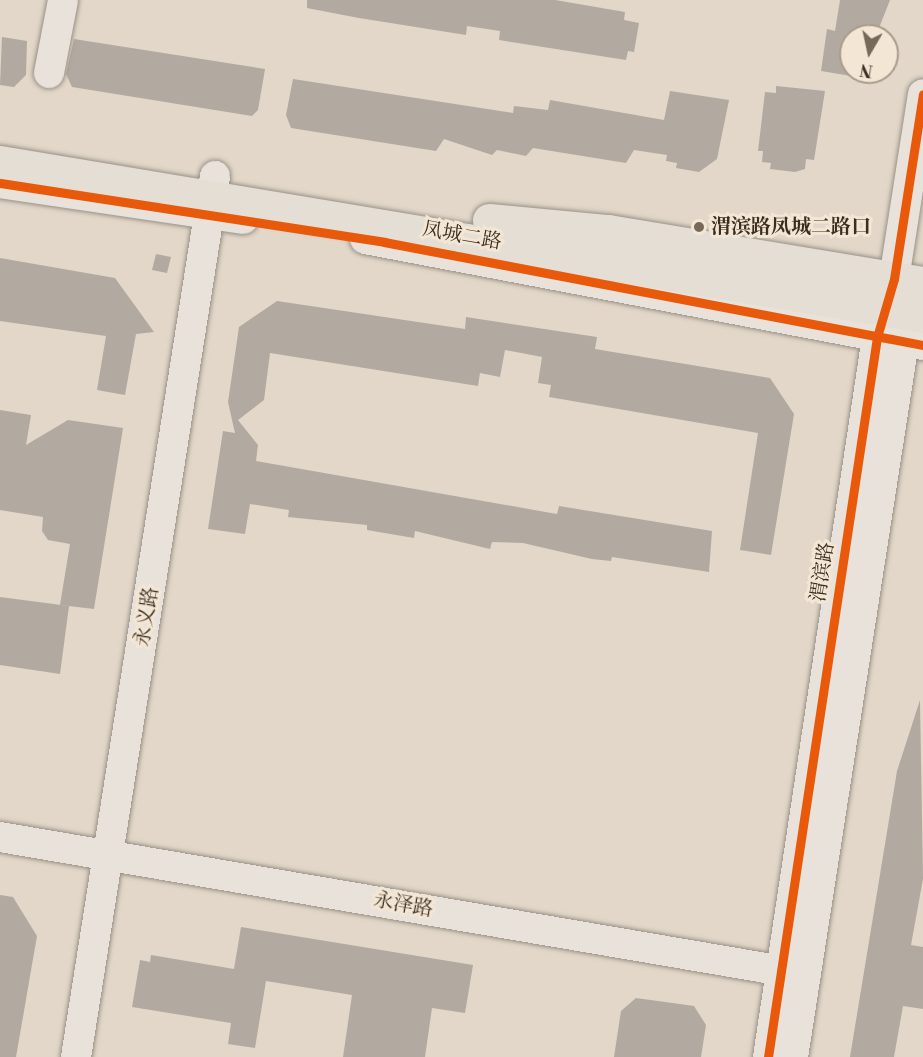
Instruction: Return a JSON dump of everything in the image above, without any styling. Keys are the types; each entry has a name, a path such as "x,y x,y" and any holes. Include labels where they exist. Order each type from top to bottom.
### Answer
{"main road":[{"name":"凤城二路","path":"0,142 213,195 903,327"},
{"name":"凤城二路","path":"0,162 213,195 911,281"}],"street":[{"path":"50,73 63,0"},
{"name":"渭滨路","path":"911,281 923,94"},
{"path":"0,183 213,195"},
{"name":"永义路","path":"76,1057 110,855 213,195"},
{"name":"渭滨路","path":"768,1057 794,973 923,212"},
{"name":"永泽路","path":"0,837 794,973"},
{"name":"渭滨路","path":"793,1057 794,973"}],"building":[{"path":"307,0 555,0 625,12 624,20 639,23 634,52 628,51 626,60 499,40 500,31 467,26 466,35 359,18 307,8"},
{"path":"840,0 890,0 881,24 839,24 839,74 821,71 827,29 835,31"},
{"path":"2,37 27,41 26,75 14,87 0,85"},
{"path":"74,39 265,69 258,110 252,116 72,87 66,74"},
{"path":"293,79 513,113 514,106 548,110 550,100 664,120 670,91 729,100 717,159 699,172 676,168 677,163 666,161 667,155 634,150 626,163 533,148 526,156 497,150 492,155 444,139 436,151 291,128 286,115"},
{"path":"776,86 825,91 814,160 806,159 805,169 795,172 770,169 771,163 762,162 763,151 758,151 765,92 776,93"},
{"path":"156,254 171,257 167,273 152,270"},
{"path":"0,258 115,278 154,332 136,334 125,395 97,390 106,336 0,321"},
{"path":"277,301 465,329 466,317 597,337 595,349 770,378 794,414 771,555 740,550 758,433 549,397 551,385 538,383 542,357 505,350 500,377 480,373 478,386 270,353 264,400 238,420 258,445 256,461 557,514 559,506 712,531 709,572 612,557 611,561 592,559 523,543 492,542 490,549 415,531 414,538 367,530 367,525 288,517 289,510 250,504 245,534 208,529 223,431 235,433 228,402 239,327"},
{"path":"0,410 31,415 26,445 68,420 123,428 94,609 60,605 70,544 48,540 42,531 43,517 0,510"},
{"path":"0,597 69,606 60,674 0,665"},
{"path":"920,700 923,879 911,945 923,947 923,1009 903,1006 894,1057 850,1057 897,771"},
{"path":"0,895 13,897 37,936 16,1057 0,1057"},
{"path":"241,927 473,965 465,1013 432,1008 425,1057 343,1057 352,995 266,981 255,1048 228,1044 231,1023 132,1007 140,960 150,962 151,955 234,969"},
{"path":"636,998 694,1006 706,1025 701,1057 614,1057 621,1011"}],"cycle path":[{"path":"768,1057 877,337 894,279 923,94"},
{"path":"0,183 384,242 923,345"}],"place":[{"name":"渭滨路凤城二路口","path":"699,227"}]}
